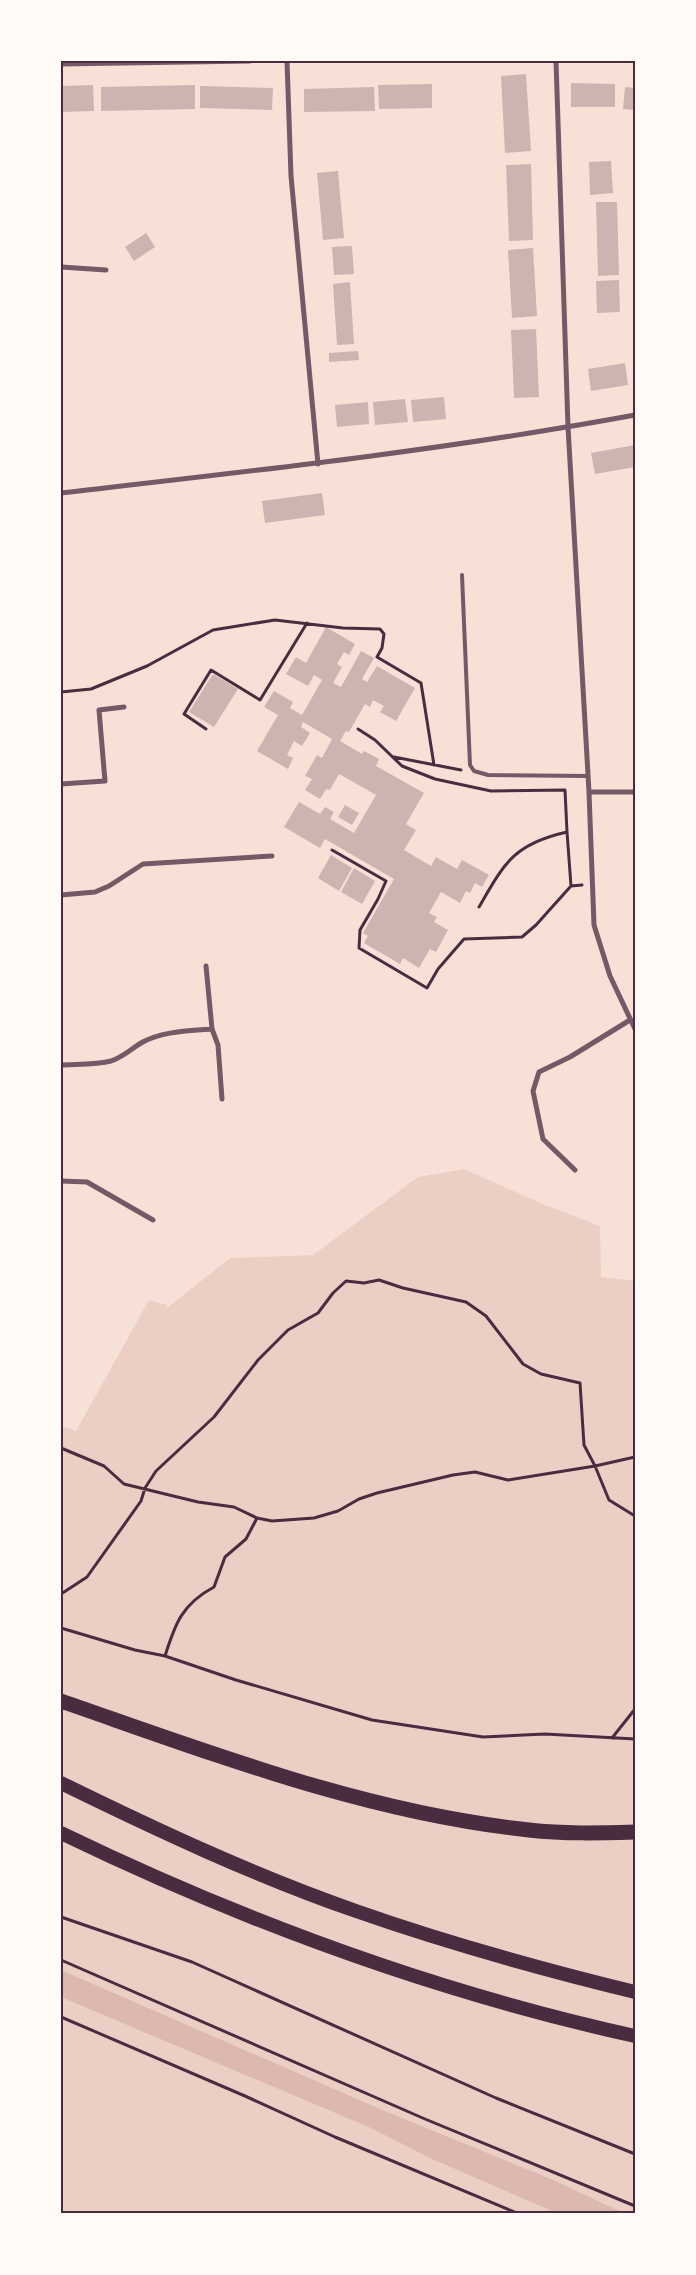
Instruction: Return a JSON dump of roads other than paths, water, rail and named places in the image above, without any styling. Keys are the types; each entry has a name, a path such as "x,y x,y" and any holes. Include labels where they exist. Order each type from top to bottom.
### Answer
{"highway":[{"path":"61,1700 316,1788 396,1808 530,1830 635,1832"},
{"path":"61,1783 238,1864 354,1910 435,1937 635,1992"},
{"path":"61,1833 195,1895 335,1950 483,1998 635,2036"}],"street":[{"path":"61,64 250,61"},
{"path":"286,61 291,176 318,464"},
{"path":"556,61 568,427 589,792 594,925 610,976 635,1029"},
{"path":"61,267 106,270"},
{"path":"61,493 318,464 568,427 635,415"},
{"path":"61,784 105,781 99,710 124,708"},
{"path":"589,792 635,792"},
{"path":"61,895 95,892 109,886 143,864 272,856"},
{"path":"206,966 212,1028 218,1045 222,1099"},
{"path":"575,1170 543,1139 533,1092 539,1072 570,1057 632,1020"},
{"path":"61,1065 111,1061 158,1036 172,1032 212,1028"},
{"path":"61,1181 87,1182 153,1220"}],"lane":[{"path":"462,575 470,765 474,771 488,775 588,776"}]}
